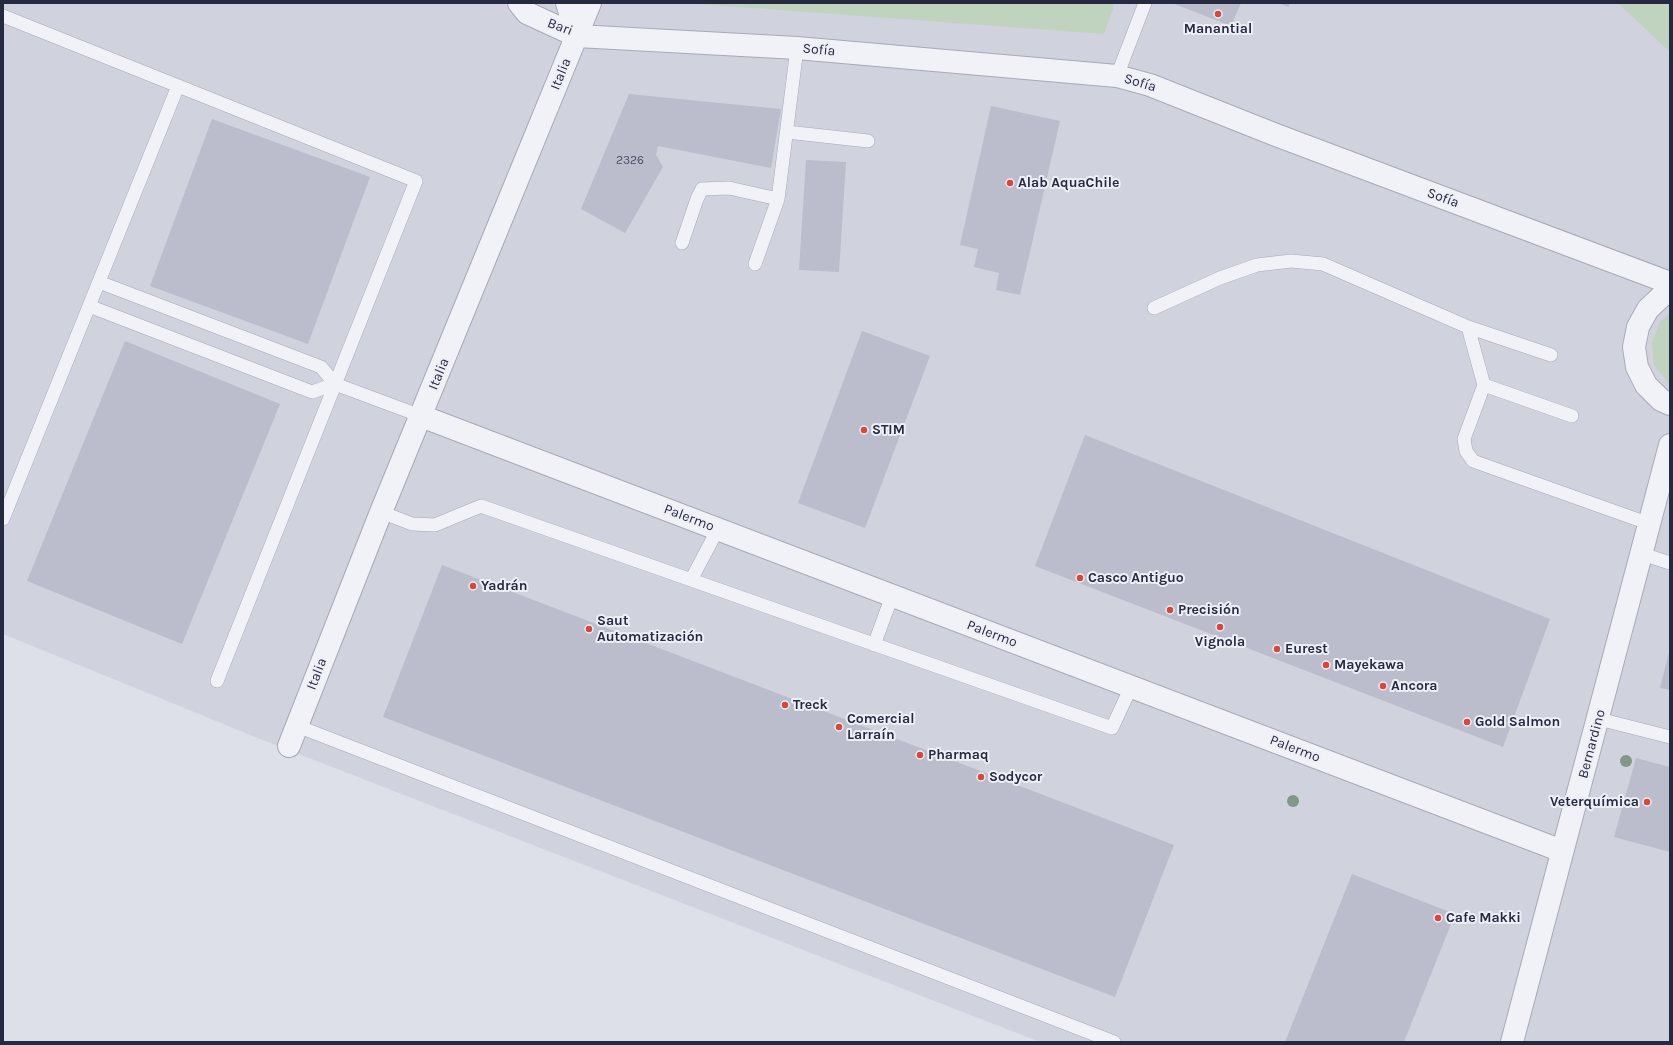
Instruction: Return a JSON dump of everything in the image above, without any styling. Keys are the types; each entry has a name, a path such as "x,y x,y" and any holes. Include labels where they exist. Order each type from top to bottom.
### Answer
{"street":[{"name":"Bari","path":"519,3 527,13 577,36"},
{"name":"Bari","path":"567,3 577,36"},
{"name":"Italia","path":"289,746 381,512 590,3"},
{"name":"Sofía","path":"577,36 797,48 1117,76 1150,85 1276,135 1670,283"},
{"path":"1670,292 1663,295 1648,309 1638,327 1634,347 1637,367 1646,385 1661,400 1670,404"},
{"name":"Palermo","path":"421,416 1562,851"},
{"name":"Bernardino","path":"1512,1042 1562,851 1599,719 1670,445"}],"lane":[{"path":"1117,76 1145,3"},
{"path":"3,16 416,181 217,681"},
{"path":"755,264 778,199 797,48"},
{"path":"3,518 178,86"},
{"path":"787,132 868,141"},
{"path":"682,243 702,188 729,188 778,199"},
{"path":"1154,308 1227,275 1257,265 1291,261 1323,264 1468,328 1551,355"},
{"path":"99,282 321,367 336,384 421,416"},
{"path":"89,306 312,392 336,384"},
{"path":"1468,328 1484,385 1464,439 1466,451 1473,461 1650,524"},
{"path":"1484,385 1572,416"},
{"path":"381,512 412,524 435,525 481,506 1112,728 1131,687"},
{"path":"691,580 718,529"},
{"path":"1642,554 1670,563"},
{"path":"874,645 892,596"},
{"path":"1599,719 1670,737"},
{"path":"297,726 1114,1042"}],"shaded area":[{"path":"3,3 1670,3 1670,1042 1040,1042 260,739 3,634"}],"green space":[{"path":"685,3 1115,3 1104,34"},
{"path":"1618,3 1670,3 1670,52"},
{"path":"1670,313 1670,385 1654,365 1652,343 1660,322"}],"building":[{"name":"Manantial","path":"1172,3 1241,3 1231,26"},
{"name":"Manantial","path":"1278,3 1290,3 1289,7"},
{"path":"629,94 781,109 771,168 658,146 656,155 663,167 625,233 581,209"},
{"name":"Alab AquaChile","path":"991,106 1060,121 1020,295 996,290 999,273 974,267 978,249 960,245"},
{"path":"212,119 370,177 308,344 150,286"},
{"path":"806,160 846,162 839,272 799,270"},
{"name":"STIM","path":"862,331 930,356 865,528 798,503"},
{"path":"125,341 280,404 182,644 27,581"},
{"path":"1085,435 1550,619 1503,747 1035,566"},
{"path":"442,565 1174,845 1115,997 383,717"},
{"path":"1670,652 1670,690 1660,688"},
{"name":"Veterquímica","path":"1636,758 1670,767 1670,852 1614,837"},
{"path":"1352,874 1455,914 1404,1042 1285,1042"}],"place":[{"name":"Manantial","path":"1218,14"},
{"name":"Alab AquaChile","path":"1010,183"},
{"name":"STIM","path":"864,430"},
{"name":"Casco Antiguo","path":"1080,578"},
{"name":"Yadrán","path":"473,586"},
{"name":"Precisión","path":"1170,610"},
{"name":"Vignola","path":"1220,627"},
{"name":"Saut Automatización","path":"589,629"},
{"name":"Eurest","path":"1277,649"},
{"name":"Mayekawa","path":"1326,665"},
{"name":"Ancora","path":"1383,686"},
{"name":"Treck","path":"785,705"},
{"name":"Gold Salmon","path":"1467,722"},
{"name":"Comercial Larraín","path":"839,727"},
{"name":"Pharmaq","path":"920,755"},
{"name":"Sodycor","path":"981,777"},
{"name":"Veterquímica","path":"1647,802"},
{"name":"Cafe Makki","path":"1438,918"}]}
